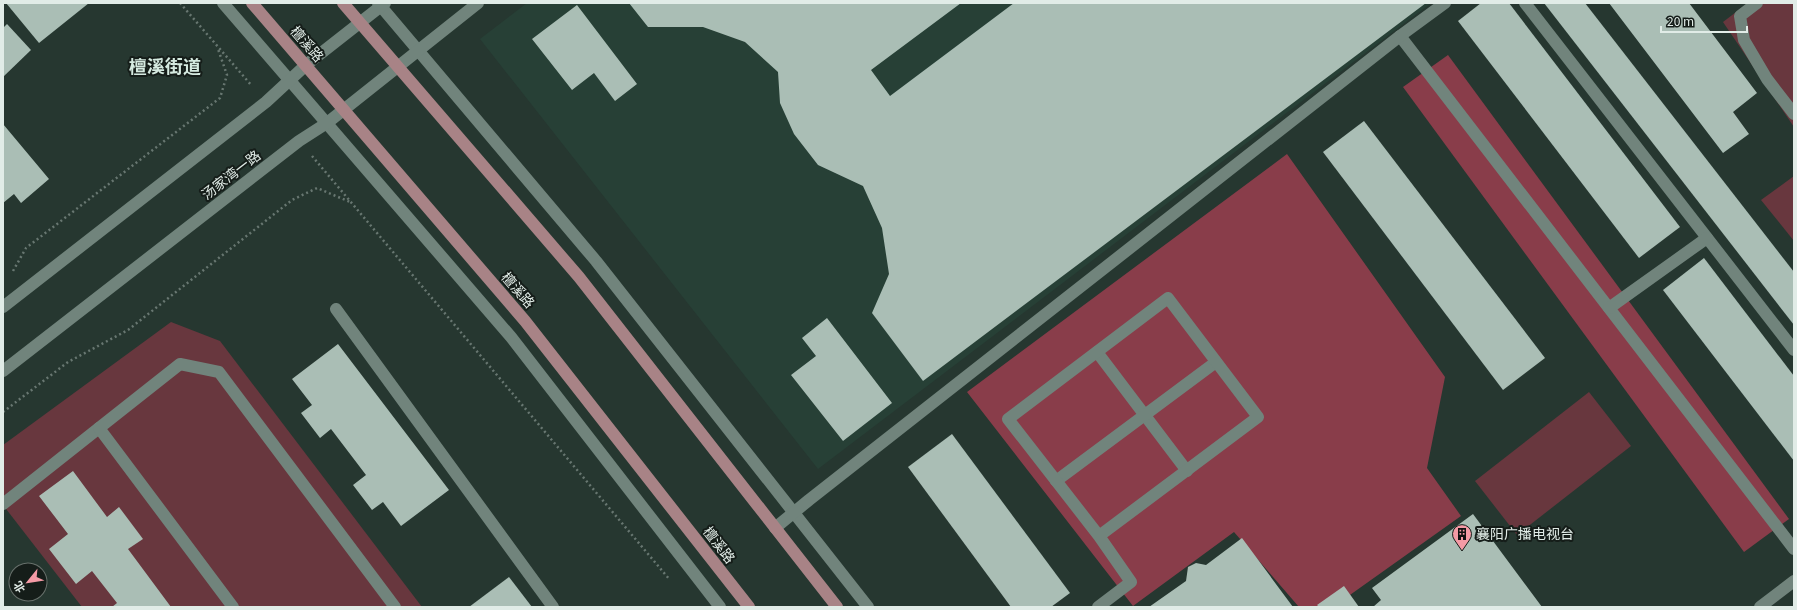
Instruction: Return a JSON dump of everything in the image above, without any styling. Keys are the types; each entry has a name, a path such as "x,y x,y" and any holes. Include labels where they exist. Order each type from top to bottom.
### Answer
{"main road":[{"name":"檀溪路","path":"252,3 525,321 748,607"},
{"path":"343,3 579,277 837,607"}],"street":[{"path":"223,3 511,337 720,607"},
{"name":"汤家湾一路","path":"3,372 300,141 327,123 478,3"},
{"path":"775,528 1400,36 1445,3"},
{"path":"1525,3 1794,350"},
{"path":"1757,3 1740,16 1744,40 1767,80 1794,114"},
{"path":"3,307 266,102 306,65 381,4 596,261 868,607"},
{"path":"1400,36 1794,549"},
{"path":"1609,308 1707,238"},
{"path":"1098,607 1131,582 1099,536 1008,419 1168,298 1258,417 1099,536"},
{"path":"336,309 553,607"},
{"path":"1097,352 1187,471"},
{"path":"1056,481 1144,414 1216,362"},
{"path":"3,504 180,364 219,372 395,607"},
{"path":"99,428 233,607"},
{"path":"1760,607 1794,581"}],"path":[{"path":"180,3 266,102"},
{"path":"8,274 14,270 26,248 220,98 227,75 218,46"},
{"path":"300,141 671,582"},
{"path":"3,412 68,362 128,330 292,200 317,188 350,202"}],"shaded area":[{"path":"527,3 1431,3 818,469 480,39"},
{"path":"1748,3 1794,3 1794,127 1723,22"},
{"path":"1448,55 1789,519 1744,552 1403,87"},
{"path":"1287,154 1445,377 1427,468 1461,516 1333,607 1299,607 1234,532 1133,606 967,392"},
{"path":"1794,176 1794,241 1761,200"},
{"path":"171,322 220,341 422,607 82,607 3,505 3,445"},
{"path":"1589,392 1631,446 1517,535 1475,481"}],"building":[{"path":"6,3 89,3 39,43"},
{"path":"629,3 961,3 871,70 890,96 1014,3 1426,3 923,381 872,313 889,274 882,228 863,186 818,165 794,134 780,103 778,72 745,42 703,27 648,27"},
{"path":"1481,3 1509,3 1680,227 1639,258 1458,21"},
{"path":"1544,3 1585,3 1794,272 1794,325"},
{"path":"1609,3 1689,3 1757,93 1733,112 1749,134 1723,153"},
{"path":"577,5 637,84 615,101 594,73 572,90 532,39"},
{"path":"7,24 31,50 3,77 3,28"},
{"path":"1364,121 1545,358 1503,390 1323,152"},
{"path":"3,124 49,179 21,203 14,194 3,203"},
{"path":"1704,258 1794,376 1794,461 1663,290"},
{"path":"827,318 892,403 843,441 791,375 816,356 802,338"},
{"path":"338,344 449,490 401,526 383,502 372,510 353,485 366,475 331,429 320,438 301,413 312,405 292,379"},
{"path":"952,434 1070,593 1051,607 1011,607 908,467"},
{"path":"73,471 107,517 119,507 143,539 128,549 171,607 112,607 117,603 92,571 76,584 49,549 68,534 39,496"},
{"name":"襄阳广播电视台","path":"1473,514 1542,607 1373,607 1381,600 1372,588"},
{"path":"1242,538 1293,607 1149,607 1186,581 1188,567 1196,563 1206,565"},
{"path":"509,577 532,607 469,607"},
{"path":"1344,586 1359,607 1319,607 1317,605"}],"place":[{"name":"襄阳广播电视台","path":"1462,551"}],"district":[{"name":"檀溪街道","path":"165,67"}]}
